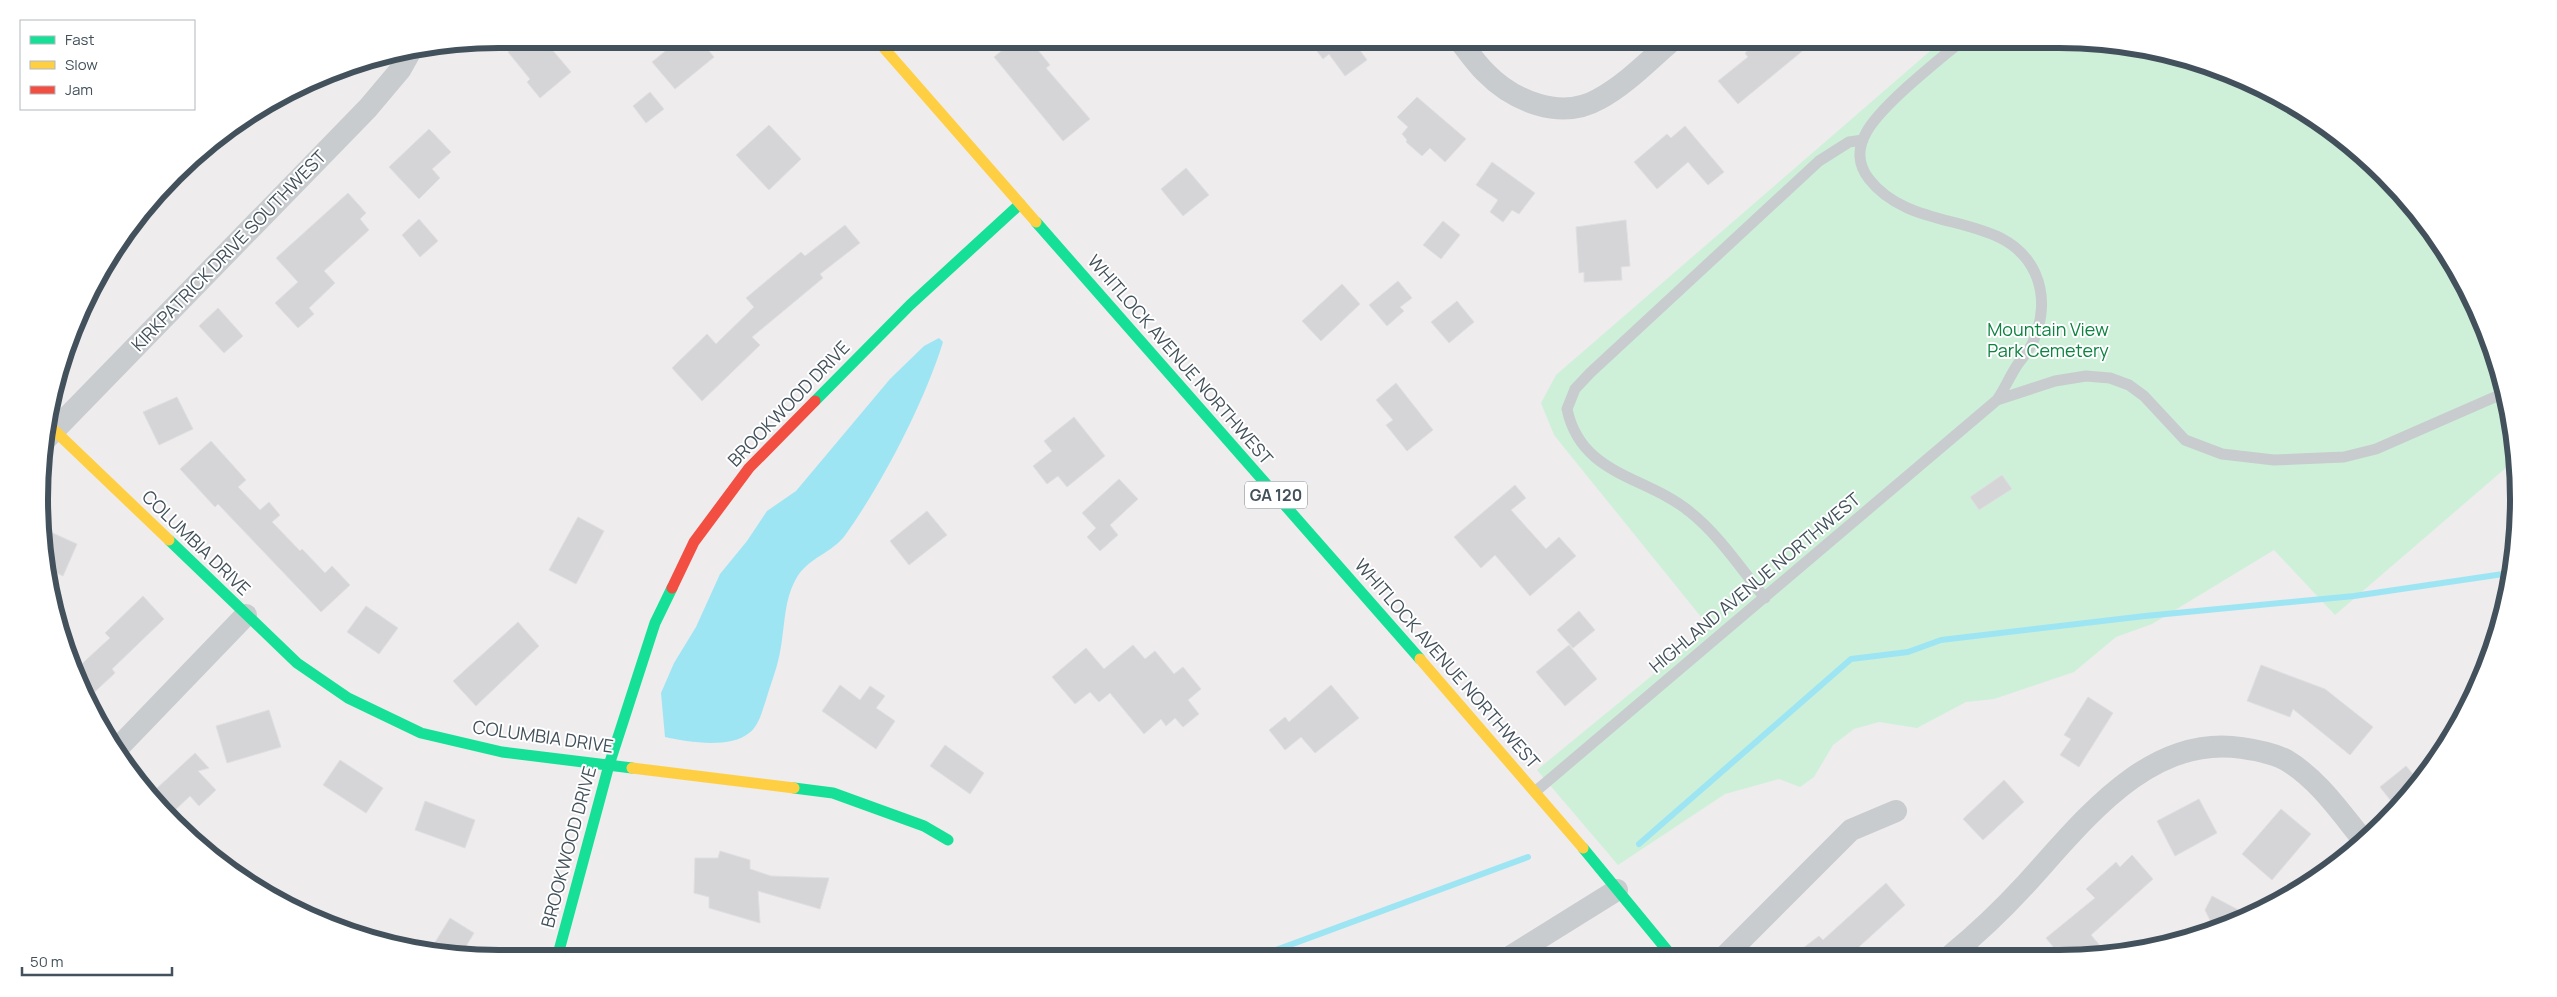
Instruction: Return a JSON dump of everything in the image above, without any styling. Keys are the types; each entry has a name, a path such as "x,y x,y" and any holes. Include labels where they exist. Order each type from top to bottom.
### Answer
{"main road":[{"name":"WHITLOCK AVENUE NORTHWEST","path":"884,48 1536,791 1667,950"},
{"name":"BROOKWOOD DRIVE","path":"558,950 609,765 645,658 654,623 694,542 749,468 910,305 1020,204"},
{"name":"COLUMBIA DRIVE","path":"51,438 297,663 348,698 420,733 502,752 833,793 924,826 948,840"}],"street":[{"path":"1465,48 1485,72 1506,90 1529,102 1554,109 1577,108 1598,100 1619,86 1663,48"},
{"name":"KIRKPATRICK DRIVE SOUTHWEST","path":"52,433 368,108 400,70 407,57"},
{"path":"121,745 246,616"},
{"path":"1957,950 1990,922 2077,826 2117,790 2156,764 2178,754 2218,746 2232,746 2259,751 2284,759 2321,788 2359,835"},
{"path":"1731,950 1851,830 1896,811"},
{"path":"1521,950 1617,890"}],"lane":[{"path":"1954,48 1883,112 1865,134 1859,153 1862,170 1879,192 1896,204 1920,214 1980,229 2003,238 2018,249 2032,265 2038,279 2043,300 2042,314 2032,343 1997,400"},
{"path":"1765,598 1715,538 1690,512 1675,500 1632,482 1600,461 1586,448 1570,423 1568,404 1575,390 1590,372 1819,161 1849,142 1863,140"},
{"path":"1997,400 2054,380 2086,376 2110,378 2129,385 2144,396 2185,440 2222,454 2274,460 2344,457 2376,449 2497,396"},
{"name":"HIGHLAND AVENUE NORTHWEST","path":"1536,791 1997,400"}],"green space":[{"name":"Mountain View Park Cemetery","path":"1934,48 2088,48 2146,56 2203,71 2231,82 2284,108 2356,159 2398,201 2416,224 2449,273 2463,299 2486,354 2494,382 2501,411 2509,465 2335,615 2274,550 2152,624 2116,637 2074,672 1994,699 1966,702 1917,728 1879,722 1854,729 1833,745 1814,777 1800,787 1779,779 1725,794 1618,865 1537,770 1710,628 1554,435 1541,403 1556,375"}],"water":[{"path":"939,338 943,342 914,416 874,491 841,541 807,566 796,579 786,607 778,662 758,722 749,733 741,738 720,743 685,741 665,737 661,693 674,663 696,627 720,574 747,541 767,511 796,491 890,379 924,346"}],"building":[{"path":"513,48 551,48 571,72 540,98 527,82 530,79 508,52"},
{"path":"669,48 706,48 714,57 675,89 652,62"},
{"path":"1005,48 1036,48 1050,65 1046,68 1090,119 1063,141 994,57"},
{"path":"1315,48 1358,48 1367,60 1345,76 1329,54 1323,59"},
{"path":"1751,48 1806,48 1738,104 1718,81 1748,57 1745,53"},
{"path":"650,92 664,109 646,123 633,106"},
{"path":"1417,97 1466,139 1445,162 1430,148 1422,156 1406,142 1407,140 1402,134 1408,127 1397,117"},
{"path":"769,125 801,159 769,190 736,155"},
{"path":"1685,126 1724,172 1708,185 1688,162 1657,189 1634,162 1667,134 1671,138"},
{"path":"429,129 451,152 432,169 440,178 419,199 389,167"},
{"path":"1492,162 1535,193 1519,214 1512,210 1503,222 1490,212 1498,200 1476,185"},
{"path":"1186,168 1209,195 1183,216 1161,189"},
{"path":"348,193 366,213 360,219 369,230 324,271 335,283 309,308 314,314 298,328 275,303 298,282 276,258"},
{"path":"419,219 438,241 420,257 402,235"},
{"path":"1626,220 1630,266 1621,267 1622,280 1584,282 1584,272 1579,273 1576,227"},
{"path":"1443,221 1460,235 1441,259 1423,245"},
{"path":"845,225 860,243 820,274 823,278 752,337 760,345 702,401 672,368 707,334 716,344 754,307 746,298 801,252 805,256"},
{"path":"1398,281 1412,298 1400,307 1404,311 1387,326 1369,305"},
{"path":"1342,284 1360,304 1321,341 1302,321"},
{"path":"1457,301 1474,322 1449,343 1431,322"},
{"path":"218,308 243,336 224,353 199,326"},
{"path":"1396,383 1433,430 1407,451 1386,425 1393,420 1376,400"},
{"path":"177,397 193,429 159,445 143,412"},
{"path":"1074,417 1105,456 1067,487 1058,476 1047,484 1033,466 1052,451 1044,441"},
{"path":"211,441 246,480 238,487 260,510 269,502 280,515 272,522 300,551 302,549 325,573 332,566 350,585 321,612 218,504 215,507 180,469"},
{"path":"2002,475 2012,489 1979,510 1970,497"},
{"path":"1119,479 1138,499 1110,525 1118,535 1100,551 1087,537 1096,528 1082,513"},
{"path":"1515,485 1526,498 1511,510 1546,549 1559,537 1576,556 1530,596 1495,555 1481,568 1454,537"},
{"path":"927,511 947,535 909,565 890,541"},
{"path":"578,517 604,531 576,584 549,570"},
{"path":"48,531 77,544 63,576 53,571"},
{"path":"143,596 164,619 112,669 115,673 92,694 80,666 110,638 105,633"},
{"path":"366,606 398,628 379,654 347,632"},
{"path":"1579,611 1595,630 1573,648 1557,630"},
{"path":"518,622 539,646 476,706 453,681"},
{"path":"1133,645 1145,659 1155,651 1174,674 1183,667 1201,689 1188,700 1199,714 1183,727 1175,718 1166,726 1161,719 1144,734 1110,693 1099,702 1090,692 1075,704 1052,677 1086,648 1104,669"},
{"path":"1569,645 1597,679 1565,706 1536,672"},
{"path":"2261,665 2325,689 2373,727 2350,755 2293,709 2290,717 2247,701"},
{"path":"840,685 860,700 870,686 885,696 876,708 895,721 876,749 822,711"},
{"path":"1331,685 1359,718 1315,753 1301,737 1285,750 1269,730 1285,717 1289,722"},
{"path":"2088,697 2113,713 2079,767 2060,755 2071,739 2064,735"},
{"path":"269,710 281,747 227,763 216,726"},
{"path":"945,745 984,773 970,794 930,766"},
{"path":"195,753 209,768 198,771 216,790 199,806 190,796 174,811 155,790"},
{"path":"340,760 383,788 366,813 323,785"},
{"path":"2406,766 2414,775 2392,802 2380,787"},
{"path":"2004,780 2024,802 1983,840 1963,819"},
{"path":"2199,799 2217,833 2175,856 2157,821"},
{"path":"425,801 475,820 465,848 415,830"},
{"path":"2281,809 2311,834 2272,880 2242,854"},
{"path":"720,851 750,860 750,869 771,876 829,878 820,909 758,891 760,923 709,908 709,897 694,893 695,858 718,858"},
{"path":"2132,855 2153,879 2091,935 2102,948 2056,950 2046,938 2095,898 2086,889 2116,862 2120,867"},
{"path":"1886,883 1905,905 1856,950 1801,950 1819,936 1823,940"},
{"path":"2212,896 2240,911 2211,923 2205,910"},
{"path":"450,918 474,933 465,949 434,945"}],"waterway":[{"path":"1639,844 1851,659 1908,652 1941,640 2145,616 2354,596 2503,574"},
{"path":"1276,950 1528,857"}],"traffic: fast":[{"path":"815,401 910,305 1020,204"},
{"path":"1036,222 1420,659"},
{"path":"169,540 297,663 348,698 421,733 502,752 632,768"},
{"path":"559,950 609,765 655,623 672,588"},
{"path":"794,788 833,793 924,826 948,840"},
{"path":"1583,848 1667,950"}],"traffic: slow":[{"path":"884,48 1036,222"},
{"path":"54,430 169,540"},
{"path":"1420,659 1583,848"},
{"path":"632,768 794,788"}],"traffic: jam":[{"path":"672,588 694,542 749,468 815,401"}]}
